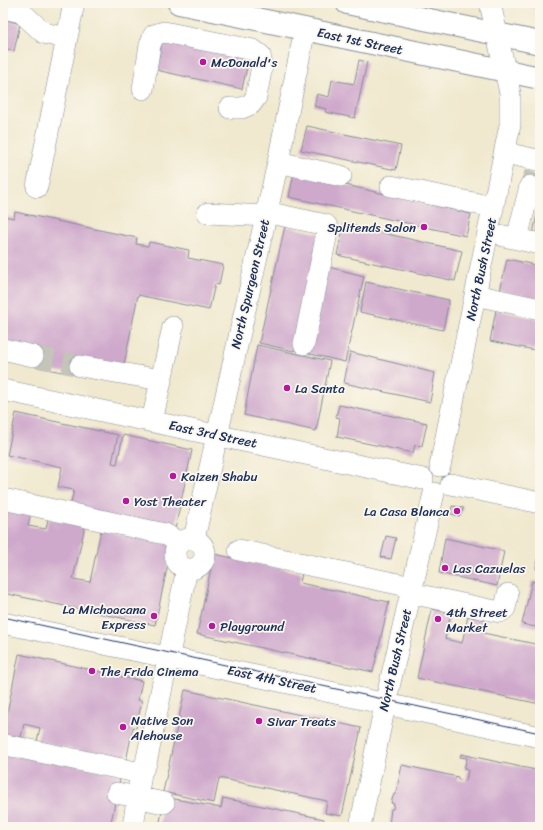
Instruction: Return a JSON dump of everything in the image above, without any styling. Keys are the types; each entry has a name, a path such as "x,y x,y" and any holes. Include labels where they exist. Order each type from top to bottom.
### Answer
{"main road":[{"name":"East 1st Street","path":"179,3 540,78"},
{"path":"347,3 400,8 496,34 540,43"}],"street":[{"path":"37,187 74,3"},
{"name":"North Bush Street","path":"360,827 385,704 436,485 451,479 448,471 440,466 510,125 510,93 490,3"},
{"path":"3,8 21,12 44,33 66,38"},
{"name":"North Spurgeon Street","path":"187,541 216,435 278,162 305,29"},
{"path":"143,89 150,45 154,35 164,32 253,50 260,55 262,66 256,97 251,104 242,108 230,108"},
{"path":"505,153 536,166 517,238"},
{"path":"278,162 341,176"},
{"path":"391,186 493,207"},
{"path":"208,213 266,214 326,225 328,228 304,344"},
{"path":"488,232 540,244"},
{"path":"475,295 540,309"},
{"path":"152,421 173,327"},
{"path":"3,349 33,356"},
{"path":"80,366 161,380"},
{"name":"East 3rd Street","path":"3,390 216,435 436,485 540,503"},
{"path":"3,500 165,534 187,541 199,541 206,551 206,557 199,567 187,569 146,763 142,772 133,825"},
{"path":"239,550 500,612 505,608 508,594"},
{"name":"East 4th Street","path":"3,623 540,737"},
{"path":"6,745 142,772"},
{"path":"117,793 164,803"}],"building":[{"path":"523,3 540,3 540,9 524,5"},
{"path":"3,19 20,24 14,51 3,48"},
{"name":"McDonald's","path":"163,38 250,54 242,89 156,70"},
{"path":"359,60 367,62 355,118 325,112 326,109 314,106 317,94 329,97 332,80 354,84"},
{"path":"307,126 401,146 396,170 301,150"},
{"path":"294,173 471,214 466,236 289,197"},
{"path":"540,205 540,239 532,238"},
{"path":"15,212 137,238 136,244 148,246 149,242 189,250 188,258 223,265 219,285 215,284 209,310 138,295 124,365 78,375 31,366 3,341 3,216 14,218"},
{"path":"344,224 462,251 455,281 337,255"},
{"path":"285,226 322,234 294,351 259,343"},
{"path":"507,259 540,266 540,299 500,291"},
{"path":"325,266 364,276 345,362 306,353"},
{"path":"366,282 449,300 443,330 360,312"},
{"path":"496,310 540,319 540,351 490,341"},
{"name":"La Santa","path":"257,345 330,361 316,431 244,415"},
{"path":"350,352 435,373 430,402 344,383"},
{"path":"339,405 427,423 422,446 415,445 413,453 337,437 340,418 336,417"},
{"path":"16,413 118,435 112,463 117,464 123,435 192,450 174,534 69,511 74,490 58,487 62,467 7,455"},
{"path":"3,506 31,512 28,526 46,529 48,519 85,526 73,579 90,582 101,530 172,545 155,625 3,593"},
{"name":"La Casa Blanca","path":"452,506 464,508 459,516 451,514"},
{"path":"386,536 396,538 391,559 381,557"},
{"path":"445,538 504,551 497,586 439,573"},
{"path":"214,554 302,573 300,583 389,602 373,672 197,634"},
{"path":"540,555 540,570 536,569"},
{"path":"532,581 540,583 540,628 522,624"},
{"path":"432,609 451,613 445,639 462,643 468,616 486,620 483,633 540,645 540,704 417,678"},
{"path":"19,654 142,681 138,700 142,701 136,728 133,727 126,761 37,741 40,728 24,724 21,737 8,735 5,750 121,774 110,827 3,827 3,734"},
{"path":"185,690 361,728 342,816 325,813 327,801 219,778 214,803 163,792"},
{"path":"461,754 540,771 540,827 385,827 386,824 389,825 391,809 393,809 394,804 391,803 394,794 396,794 402,765 458,777 458,780 466,781 468,770 464,769 467,758 460,757"},
{"path":"165,797 221,808 223,798 324,819 322,827 159,827"}],"tunnel":[{"path":"530,186 535,173"},
{"path":"33,356 80,366"}],"tram line":[{"path":"3,617 540,733"}],"place":[{"name":"McDonald's","path":"203,62"},
{"name":"Splitends Salon","path":"424,227"},
{"name":"La Santa","path":"287,388"},
{"name":"Kaizen Shabu","path":"173,476"},
{"name":"Yost Theater","path":"126,501"},
{"name":"La Casa Blanca","path":"457,511"},
{"name":"Las Cazuelas","path":"445,568"},
{"name":"La Michoacana Express","path":"154,616"},
{"name":"4th Street Market","path":"438,619"},
{"name":"Playground","path":"212,626"},
{"name":"The Frida Cinema","path":"92,671"},
{"name":"Sivar Treats","path":"259,721"},
{"name":"Native Son Alehouse","path":"123,727"}]}
